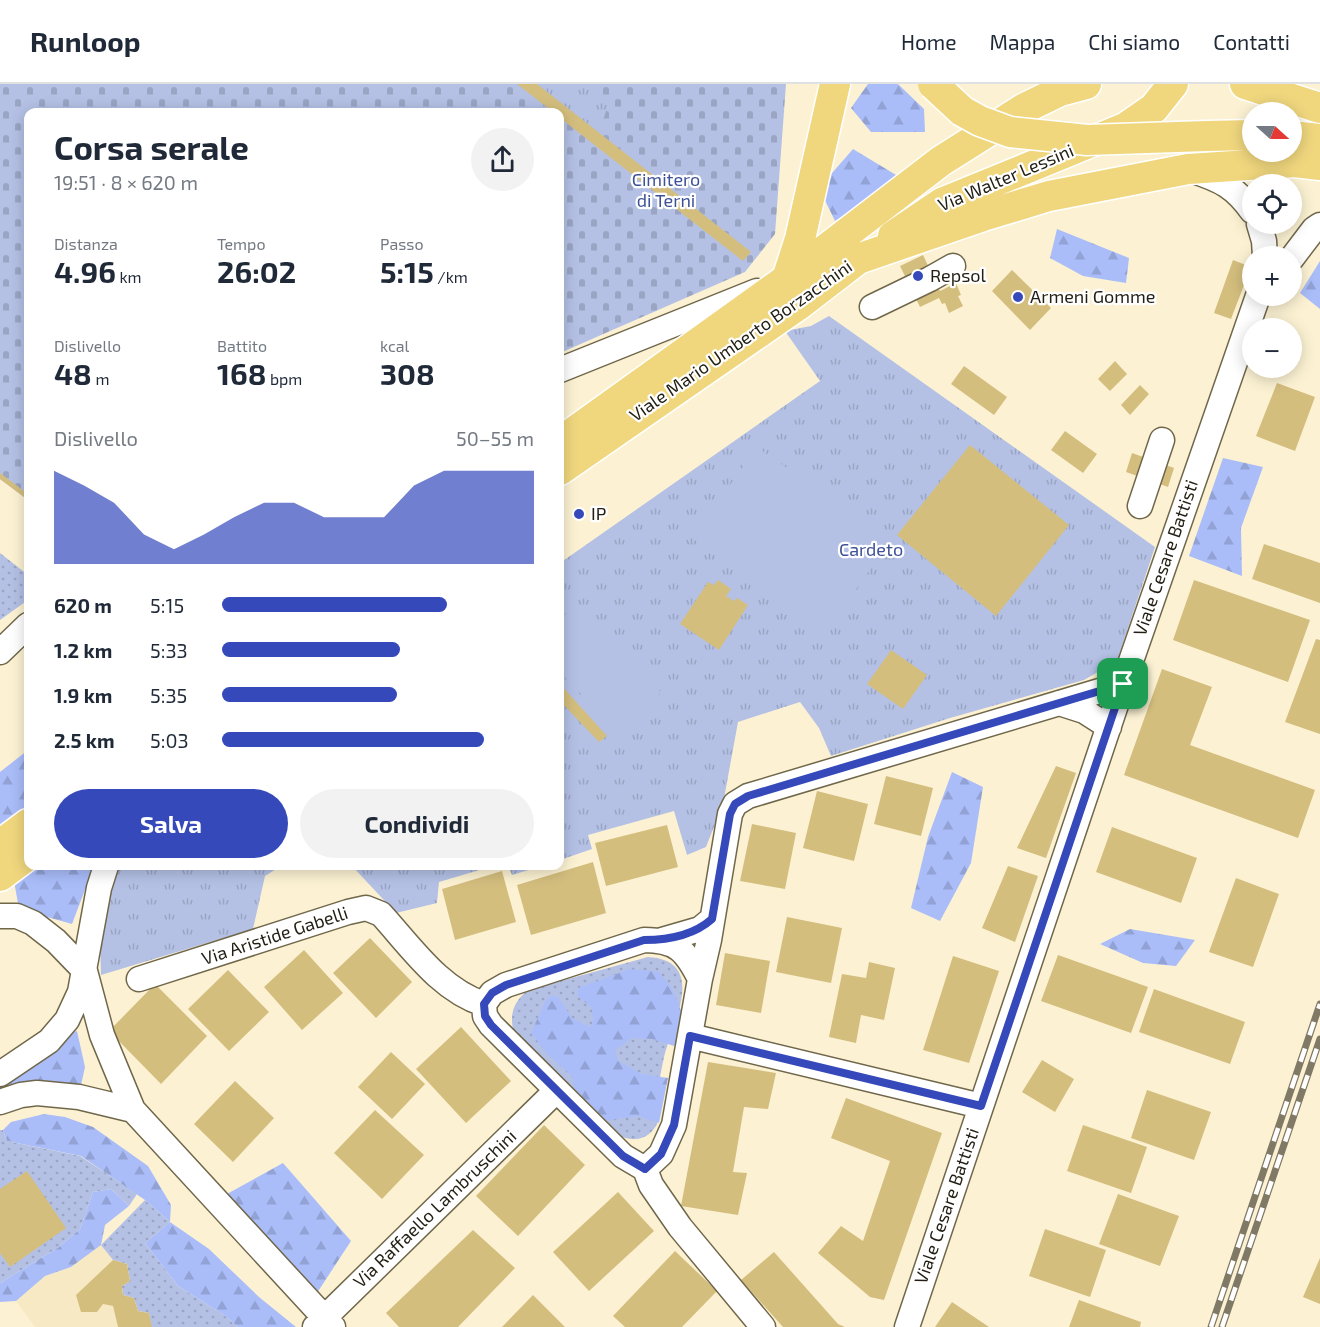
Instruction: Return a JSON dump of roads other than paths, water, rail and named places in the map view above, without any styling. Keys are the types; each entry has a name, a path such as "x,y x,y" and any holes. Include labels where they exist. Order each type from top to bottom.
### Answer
{"main road":[{"path":"787,279 800,239 835,84"},
{"name":"Via Walter Lessini","path":"933,84 962,111 980,121 1010,132 1087,140 1242,135"},
{"name":"Viale Mario Umberto Borzacchini","path":"565,434 787,279 941,161 1025,108 1060,91 1086,84"},
{"name":"Via Walter Lessini","path":"858,259 942,203 1125,128 1154,108 1173,84"},
{"path":"1248,85 1320,108"},
{"path":"1302,137 1320,139"},
{"name":"Viale Mario Umberto Borzacchini","path":"564,467 797,306 858,259 1049,196 1188,170 1295,162 1320,165"},
{"path":"0,845 24,827"},
{"path":"0,876 24,858"}],"street":[{"path":"1188,170 1228,184 1242,198"},
{"path":"1301,246 1320,225"},
{"path":"872,307 953,266"},
{"path":"564,368 787,279"},
{"name":"Viale Cesare Battisti","path":"907,1327 1123,684 1256,306"},
{"path":"1140,507 1162,440"},
{"path":"0,629 24,620"},
{"path":"0,652 24,629"},
{"path":"645,1169 661,1154 674,1125 730,814 735,804 748,796 1123,684"},
{"path":"1059,703 1084,711 1109,727"},
{"path":"0,1074 48,1041 67,1020 80,992 105,870"},
{"name":"Via Aristide Gabelli","path":"139,980 366,908 381,914 447,986 468,999 484,1004"},
{"path":"0,916 17,916 33,923 85,971 102,1035 133,1110 324,1324"},
{"path":"712,919 700,929 663,940 644,940 506,985 492,993 484,1004 485,1016 491,1025 556,1091 623,1156 645,1169 651,1185 680,1227 764,1327"},
{"path":"663,940 677,946 691,962 700,979"},
{"path":"690,1036 981,1106"},
{"name":"Via Raffaello Lambruschini","path":"324,1324 556,1091"},
{"path":"0,1102 21,1095 37,1094 79,1097 133,1110"}],"railway":[{"path":"1211,1327 1320,1004"},
{"path":"1222,1327 1320,1039"}],"place":[{"name":"Repsol","path":"918,276"},
{"name":"Armeni Gomme","path":"1018,297"},
{"name":"IP","path":"579,514"}],"park label":[{"name":"Cimitero di Terni","path":"666,190"},
{"name":"Cardeto","path":"871,550"}]}
